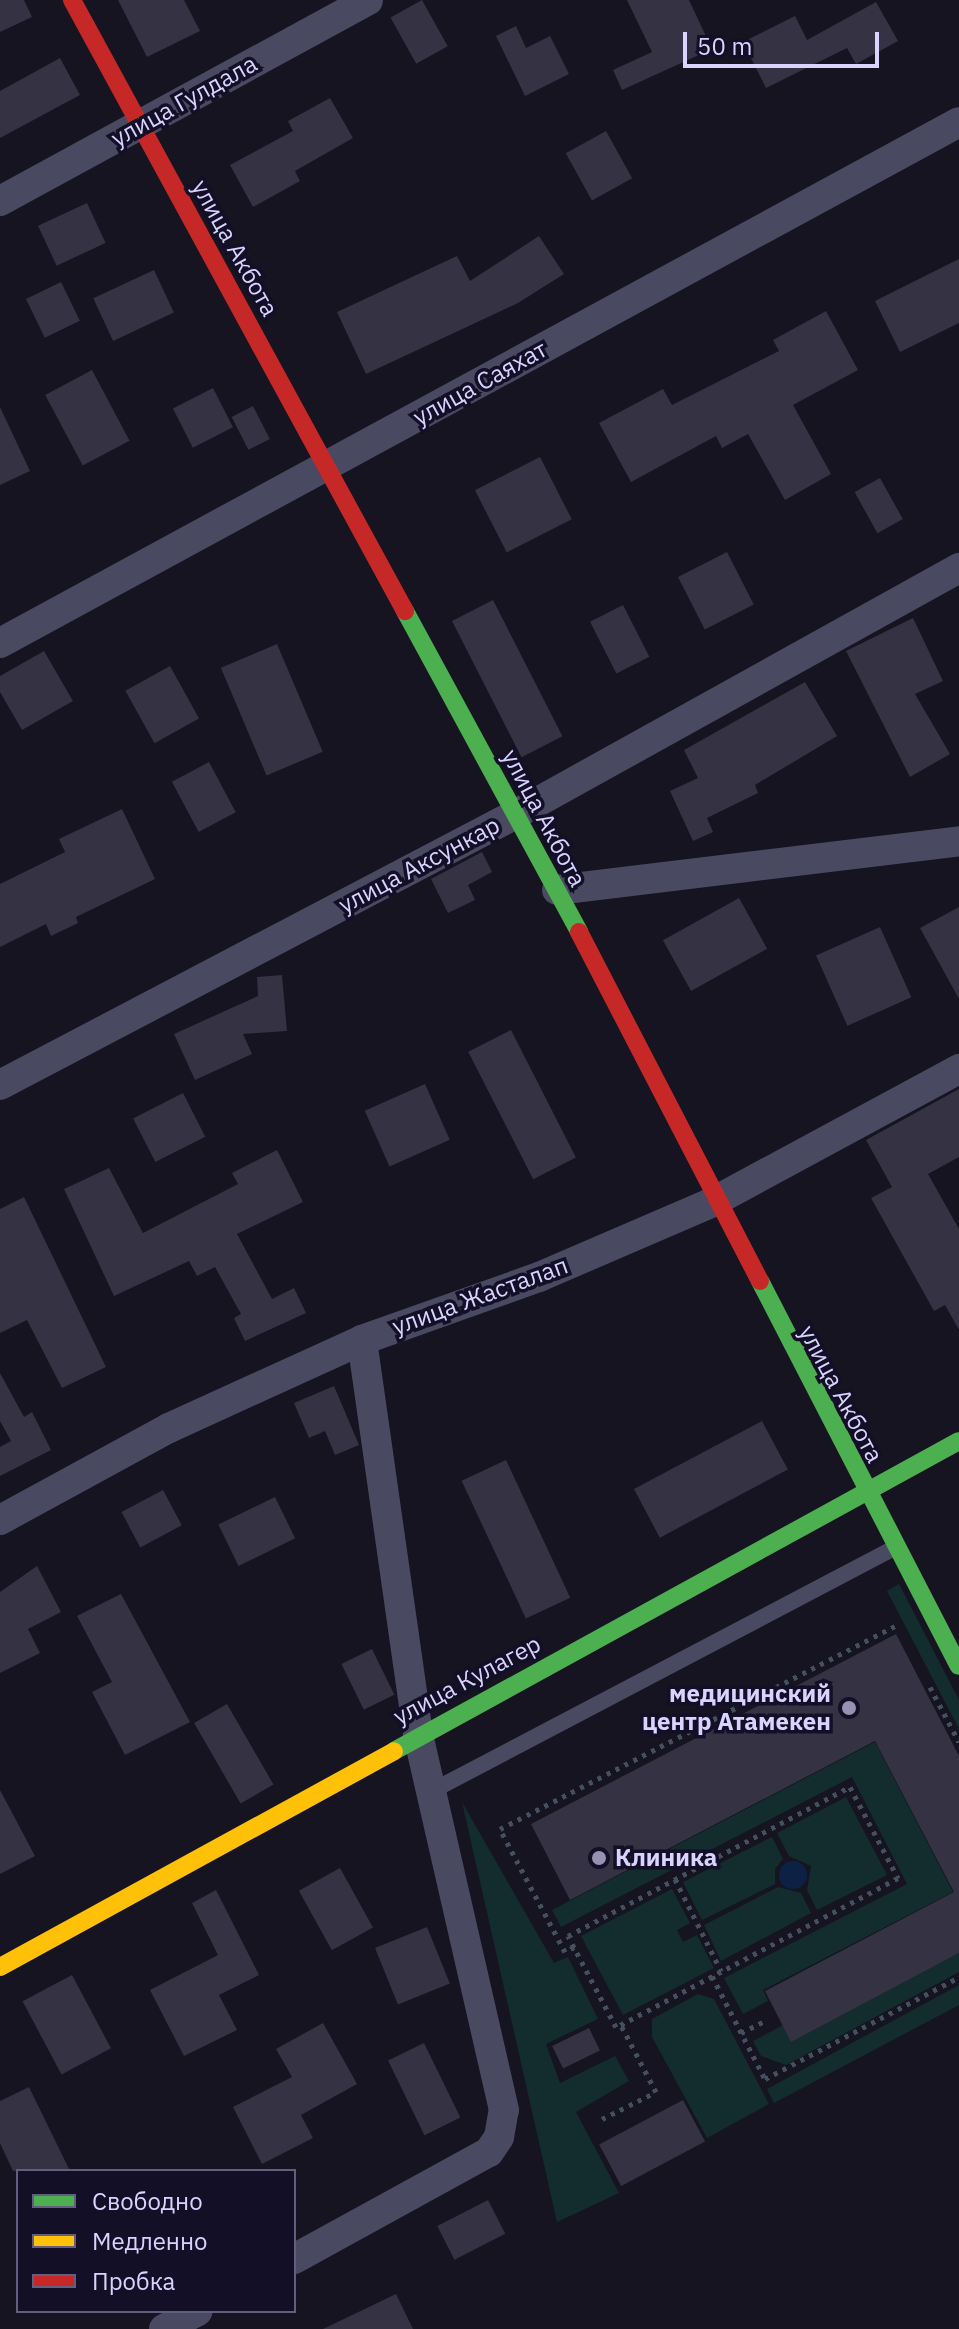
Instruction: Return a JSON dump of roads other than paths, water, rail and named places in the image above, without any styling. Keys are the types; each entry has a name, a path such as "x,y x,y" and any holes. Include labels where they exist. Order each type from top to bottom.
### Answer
{"street":[{"name":"улица Акбота","path":"72,0 557,890 713,1202 959,1666"},
{"name":"улица Гулдала","path":"0,201 368,0"},
{"name":"улица Саяхат","path":"0,643 959,122"},
{"name":"улица Аксункар","path":"0,1085 516,814 959,568"},
{"path":"557,890 959,841"},
{"name":"улица Жасталап","path":"0,1520 169,1428 362,1340 539,1277 713,1202 959,1069"},
{"path":"296,2258 489,2152 499,2137 504,2110 418,1734 362,1340"},
{"name":"улица Кулагер","path":"0,1967 418,1734 959,1441"},
{"path":"164,2329 194,2313"}],"lane":[{"path":"430,1792 896,1547"}],"water":[{"path":"793,1861 803,1865 807,1875 803,1885 793,1889 783,1885 779,1875 783,1865"}],"place":[{"name":"медицинский центр Атамекен","path":"849,1708"},
{"name":"Клиника","path":"599,1858"}]}
